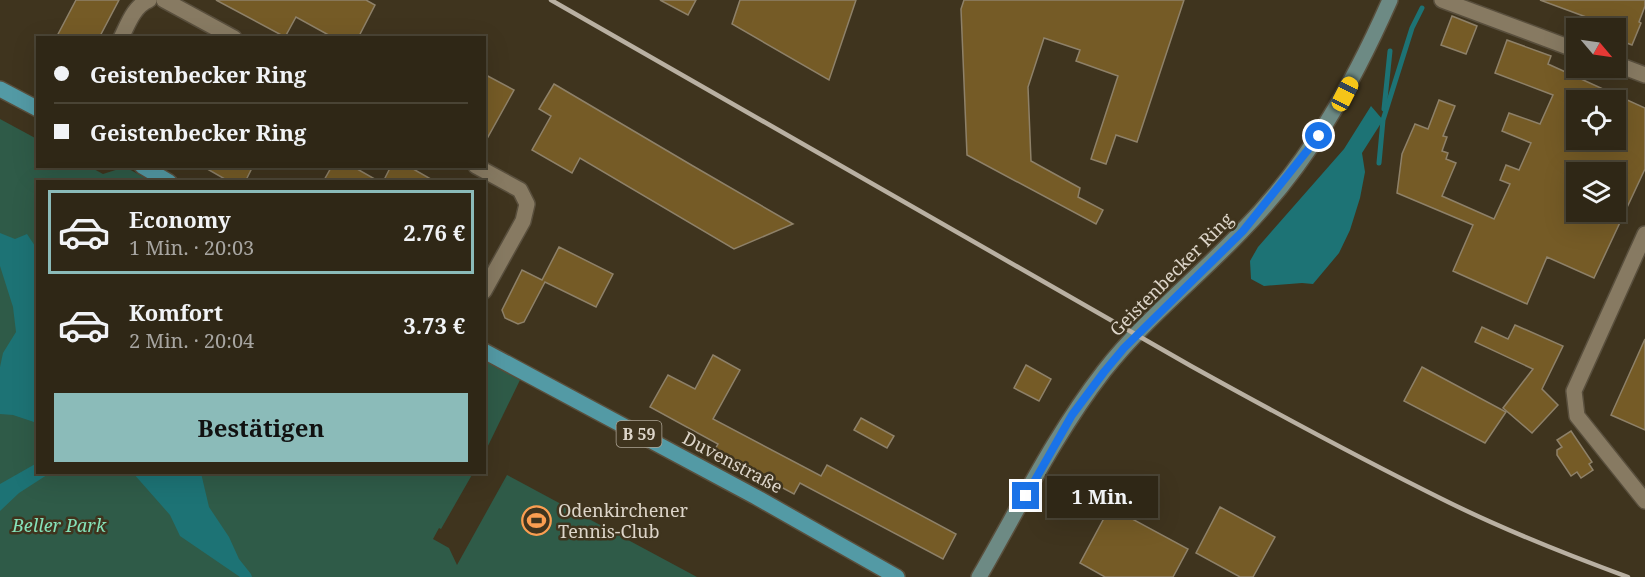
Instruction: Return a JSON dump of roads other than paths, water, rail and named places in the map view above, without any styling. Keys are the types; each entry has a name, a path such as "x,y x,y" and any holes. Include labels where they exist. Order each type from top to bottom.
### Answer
{"main road":[{"name":"Geistenbecker Ring","path":"979,577 1072,415 1104,372 1132,340 1243,231 1319,136 1345,94 1390,0"},
{"path":"0,89 36,108"},
{"path":"146,168 166,180"},
{"name":"Duvenstraße","path":"486,352 765,502 897,577"}],"street":[{"path":"122,36 135,11 149,0"},
{"path":"164,0 230,36"},
{"path":"1442,0 1566,46"},
{"path":"1626,68 1645,75"},
{"path":"480,168 520,190 527,204 524,221 486,288"},
{"path":"1645,234 1574,391 1577,416 1645,501"}],"water":[{"path":"1371,106 1383,120 1362,153 1365,172 1360,198 1350,230 1339,253 1313,284 1264,286 1251,279 1250,261 1258,247 1344,149"},
{"path":"0,233 15,239 27,234 36,248 36,423 13,415 0,414 0,367 3,353 16,332 13,307 0,266"},
{"path":"36,464 36,474 48,474 19,493 0,511 0,484"},
{"path":"134,474 201,474 209,507 252,577 240,577 180,536 170,515"}],"waterway":[{"path":"1379,163 1383,120 1412,28 1422,8"},
{"path":"1384,109 1390,51"}],"railway":[{"path":"551,0 1191,366 1316,434 1488,521 1628,577"}],"place":[{"name":"Odenkirchener Tennis-Club","path":"537,520"}],"park label":[{"name":"Beller Park","path":"59,525"}]}
